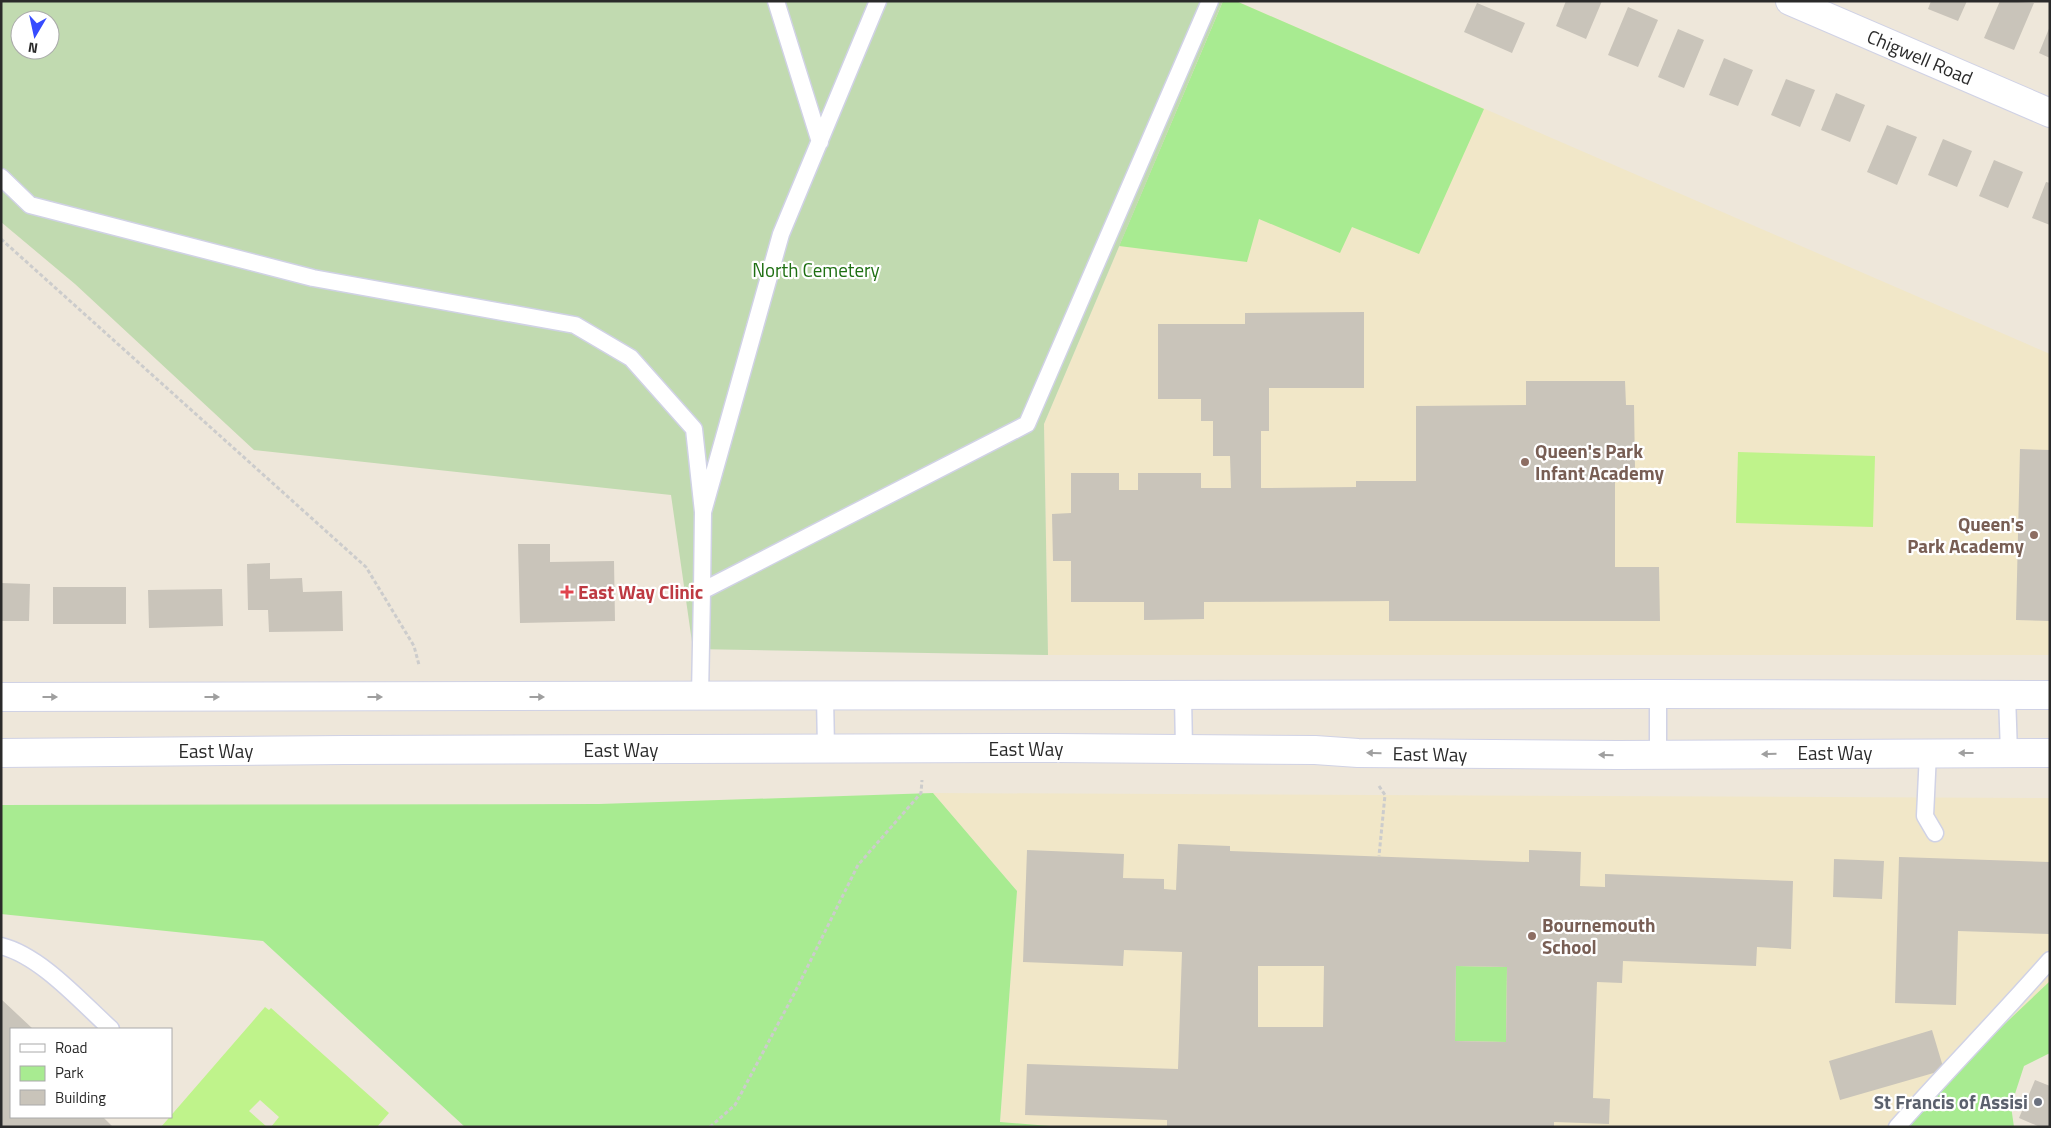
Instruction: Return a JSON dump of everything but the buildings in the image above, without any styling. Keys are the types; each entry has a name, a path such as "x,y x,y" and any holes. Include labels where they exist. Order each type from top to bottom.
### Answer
{"street":[{"name":"Chigwell Road","path":"1790,1 2050,113"},
{"path":"1,697 2050,695"},
{"name":"East Way","path":"1,753 336,750 1184,749 1315,750 1358,753 1658,755 2050,753"}],"lane":[{"path":"776,1 820,142"},
{"path":"703,512 781,234 878,1"},
{"path":"702,590 1027,424 1210,1"},
{"path":"1,177 30,205 303,276 575,325 631,358 694,429 703,512 700,696"},
{"path":"1658,694 1658,755"},
{"path":"2007,695 2009,753"},
{"path":"826,696 826,749"},
{"path":"1183,696 1184,749"},
{"path":"1928,753 1925,816 1935,833"},
{"path":"1,946 14,950 42,967 110,1028"},
{"path":"1897,1127 2050,960"}],"path":[{"path":"1,238 366,567 414,646 428,697"},
{"path":"710,1127 735,1105 794,994 858,865 921,793 923,749"},
{"path":"1358,753 1385,795 1379,856"}],"shaded area":[{"path":"1223,1 1236,1 2050,354 2050,655 1048,655 1044,424"},
{"name":"Bournemouth School","path":"933,793 2050,798 2050,981 1951,1075 1909,1127 1062,1127 1000,1123 1017,891"}],"green space":[{"name":"North Cemetery","path":"1,1 1223,1 1044,424 1048,655 693,649 671,495 254,450 75,284 1,222"},
{"path":"1223,1 1236,1 1484,109 1419,254 1352,227 1340,253 1259,219 1247,262 1119,246"},
{"path":"1738,452 1875,456 1873,527 1736,523"},
{"path":"933,793 1017,891 1000,1122 1062,1127 465,1127 263,941 1,914 1,805 599,804"},
{"path":"1456,966 1507,967 1506,1042 1455,1041"},
{"path":"2050,981 2050,1053 2024,1066 2011,1106 2014,1127 1909,1127 1951,1075"},
{"path":"265,1007 269,1010 271,1008 389,1113 377,1127 271,1127 279,1117 260,1100 249,1111 267,1127 161,1127 169,1118 172,1118 172,1114"}],"place":[{"name":"Queen's Park Infant Academy","path":"1525,462"},
{"name":"Queen's Park Academy","path":"2034,535"},
{"name":"East Way Clinic","path":"567,592"},
{"name":"Bournemouth School","path":"1532,936"},
{"name":"St Francis of Assisi","path":"2038,1102"}]}
